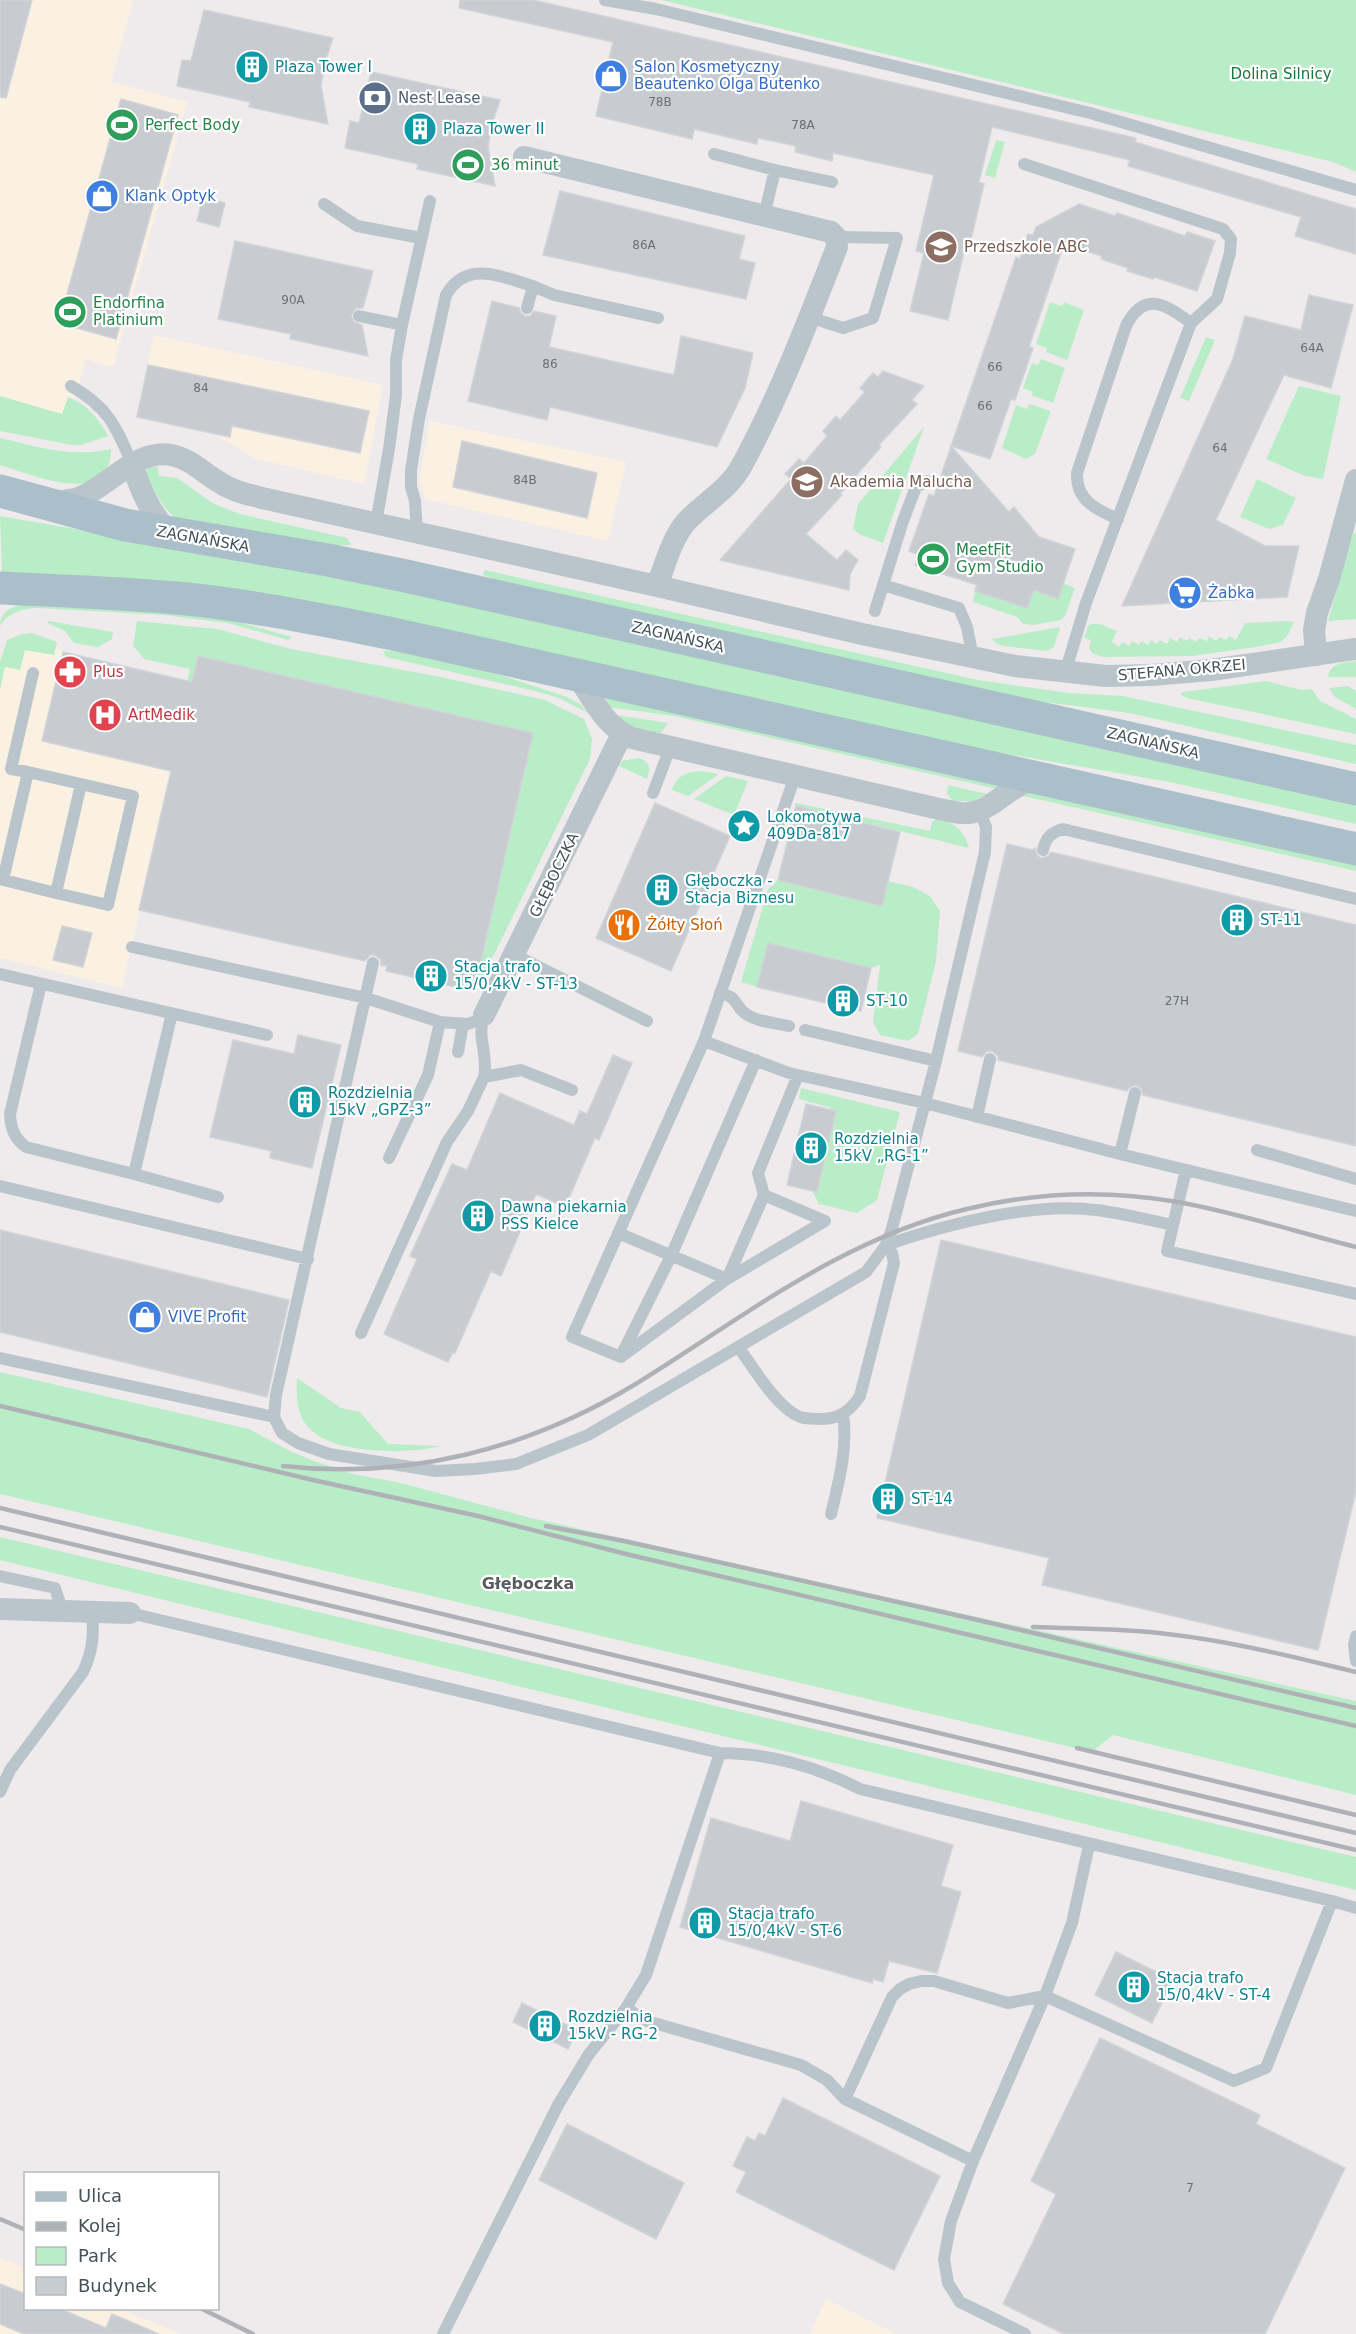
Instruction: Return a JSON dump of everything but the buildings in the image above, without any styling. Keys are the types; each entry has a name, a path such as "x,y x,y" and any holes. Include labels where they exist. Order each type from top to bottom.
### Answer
{"main road":[{"name":"ZAGNAŃSKA","path":"0,491 100,519 170,534 328,560 406,576 1356,789"},
{"path":"0,588 189,600 289,614 389,633 1356,849"}],"street":[{"path":"524,157 831,232 836,237 837,247 779,391 741,468 715,498 686,523 675,539 657,586"},
{"path":"44,504 80,498 99,488 132,464 158,455 170,455 189,461 220,483 237,491 973,658"},
{"path":"132,464 155,518 170,534"},
{"path":"1316,655 1314,630 1317,613 1351,513 1356,480"},
{"name":"STEFANA OKRZEI","path":"973,658 1065,673 1106,676 1152,675 1211,670 1356,649"},
{"path":"578,676 607,721 622,734 632,738 954,812 966,813 978,810 1020,784 1041,778"},
{"name":"GŁĘBOCZKA","path":"484,1015 622,734"},
{"path":"0,1609 130,1613"}],"lane":[{"path":"605,0 653,4 1090,113 1356,190"},
{"path":"714,154 832,182"},
{"path":"1024,164 1222,229 1231,239 1230,253 1217,299 1191,322 1086,603 1065,673"},
{"path":"764,216 775,170"},
{"path":"376,523 396,395 396,360 430,201"},
{"path":"324,204 357,226 421,238"},
{"path":"809,317 843,328 873,318 897,238 836,237"},
{"path":"417,533 411,470 419,419 446,295 459,278 475,272 533,286 554,295 658,318"},
{"path":"527,308 533,286"},
{"path":"1118,519 1098,511 1084,498 1077,486 1077,472 1126,326 1134,310 1147,304 1160,304 1171,308 1191,322"},
{"path":"359,316 402,325"},
{"path":"71,386 101,406 116,429 132,464"},
{"path":"875,611 916,487 927,481"},
{"path":"883,585 959,609 967,627 973,658"},
{"path":"28,772 1,879 108,905 133,796 11,768 33,673"},
{"path":"652,793 670,748"},
{"path":"621,1357 572,1337 704,1041 795,776"},
{"path":"56,893 81,784"},
{"path":"373,963 276,1395 274,1417 282,1433 298,1443 329,1455 436,1471 516,1464 588,1435 739,1348 866,1272 886,1245 936,1061 985,852 986,827 978,810"},
{"path":"1043,850 1046,839 1053,832 1063,829 1356,899"},
{"path":"132,947 366,998 440,1022 463,1024 476,1021 484,1015"},
{"path":"515,955 647,1021"},
{"path":"0,974 267,1035"},
{"path":"41,984 10,1114 11,1129 18,1141 26,1147 218,1197"},
{"path":"720,993 736,1000 746,1014 789,1026"},
{"path":"134,1174 172,1012"},
{"path":"361,1333 447,1142 468,1111 484,1077 487,1066 480,1033 484,1015"},
{"path":"389,1158 428,1076 440,1022"},
{"path":"458,1052 463,1024"},
{"path":"805,1030 936,1061"},
{"path":"704,1041 798,1075 925,1103 1120,1154 1356,1211"},
{"path":"977,1117 990,1059"},
{"path":"621,1357 671,1256 756,1060"},
{"path":"484,1077 521,1070 572,1090"},
{"path":"727,1280 764,1196 759,1173 798,1075"},
{"path":"1120,1154 1135,1093"},
{"path":"1257,1150 1356,1179"},
{"path":"1186,1170 1167,1251 1356,1294"},
{"path":"0,1186 308,1259"},
{"path":"621,1357 727,1280 825,1221 764,1196"},
{"path":"886,1245 969,1220 1054,1208 1096,1210 1173,1225"},
{"path":"618,1233 727,1280"},
{"path":"739,1348 788,1410 799,1417 811,1419 843,1414 852,1408 860,1396 894,1263 892,1253 886,1245"},
{"path":"0,1358 274,1417"},
{"path":"831,1514 842,1467 845,1432 843,1414"},
{"path":"0,1576 55,1588 62,1610"},
{"path":"0,1792 5,1768 83,1672 90,1656 94,1637 92,1611"},
{"path":"130,1613 720,1753 749,1753 832,1774 860,1789 1356,1908"},
{"path":"1356,1636 1354,1645 1356,1661"},
{"path":"443,2334 558,2105 589,2054 626,2008 646,1975 720,1753"},
{"path":"1025,2334 960,2302 948,2283 944,2259 951,2222 973,2161 1045,1996 1072,1923 1089,1845"},
{"path":"845,2099 892,1997 909,1984 934,1981 1008,2003 1045,1996 1233,2081 1266,2068 1332,1901"},
{"path":"626,2008 647,2021 801,2065 827,2080 845,2099 973,2161"}],"shaded area":[{"path":"0,0 133,0 111,82 187,102 113,367 85,359 78,390 74,399 68,397 63,414 0,396"},
{"path":"154,335 383,385 364,484 257,459 212,433 137,417"},
{"path":"430,421 626,462 608,541 425,499 419,480"},
{"path":"56,647 63,652 188,681 181,714 184,715 122,988 0,958 0,690 5,666 24,650 54,655"},
{"path":"0,2258 24,2268 24,2310 122,2310 181,2334 0,2334"},
{"path":"826,2299 896,2334 810,2334"}],"green space":[{"name":"Dolina Silnicy","path":"661,0 1356,0 1356,172 1333,162"},
{"path":"996,140 1005,142 995,178 985,175"},
{"path":"1050,302 1062,306 1064,302 1084,310 1067,360 1046,352 1047,348 1036,344"},
{"path":"1206,337 1215,340 1189,401 1180,398"},
{"path":"1041,359 1065,368 1053,403 1031,395 1033,392 1023,388 1032,363 1038,365"},
{"path":"1299,386 1341,396 1323,479 1305,476 1266,459"},
{"path":"0,396 62,414 68,397 91,412 108,436 81,445 72,445 0,431"},
{"path":"1029,404 1051,411 1035,454 1026,459 1002,448 1016,405 1027,409"},
{"path":"924,427 883,543 861,535 853,529 858,504"},
{"path":"0,438 68,452 111,449 108,468 98,478 84,483 67,483 30,475 0,465"},
{"path":"152,467 158,467 159,476 177,478 214,504 240,514 347,538 351,545 329,546 180,521 168,511 155,493 146,472"},
{"path":"1257,479 1296,498 1283,525 1269,529 1240,517"},
{"path":"0,516 294,567 1356,802 1356,824 1170,782 4,576"},
{"path":"1356,531 1356,619 1328,621 1352,536"},
{"path":"485,570 978,680 1069,693 1123,696 1356,745 1356,764 1129,713 1029,700 514,586 483,575"},
{"path":"1063,583 1075,588 1065,616 1061,620 1033,625 1023,624 1017,617 973,602 975,591 1034,590"},
{"path":"23,604 118,607 229,619 292,637 288,640 228,623 163,615 37,608 16,612 7,617 0,626 0,621 7,611"},
{"path":"48,621 113,632 112,639 98,647 74,643 65,631"},
{"path":"137,621 217,629 291,649 441,677 545,700 584,719 592,739 590,759 481,981 476,980 533,733 199,656 184,715 180,714 190,669 144,659 133,646"},
{"path":"1294,622 1288,635 1281,642 1192,656 1103,657 1092,653 1089,648 1091,640 1084,638 1088,626 1095,624 1117,631 1112,642 1119,647 1122,642 1129,646 1132,641 1139,645 1141,641 1148,645 1151,640 1157,644 1160,640 1167,644 1170,638 1177,642 1180,637 1196,642 1199,638 1207,641 1209,636 1216,641 1219,637 1226,640 1229,636 1236,640 1245,623"},
{"path":"1060,627 1054,647 1047,651 1003,646 992,639"},
{"path":"32,633 57,642 54,655 25,650 20,670 5,667 0,689 0,662 7,640"},
{"path":"402,650 476,667 567,697 580,704 588,713 559,698 386,657 383,651"},
{"path":"1356,661 1356,677 1328,677 1335,666"},
{"path":"1266,681 1301,690 1312,689 1320,701 1356,719 1356,734 1187,698 1180,694"},
{"path":"1348,686 1356,691 1356,709 1335,697 1329,688"},
{"path":"606,697 999,786 997,789 674,716 608,707"},
{"path":"617,715 668,723 659,733 631,725"},
{"path":"638,758 645,761 648,766 647,779 619,766 622,761"},
{"path":"700,771 719,774 688,796 672,790 676,781 682,776"},
{"path":"726,776 748,781 734,815 694,799"},
{"path":"948,785 987,794 972,801 953,801 947,794"},
{"path":"1027,792 1356,863 1356,871 1019,795"},
{"path":"796,803 930,831 932,822 938,818 958,828 969,848 794,805"},
{"path":"778,880 882,906 888,881 913,887 930,896 940,911 936,961 918,1034 908,1041 880,1035 873,1022 880,965 871,968 768,943 757,987 741,982 768,889"},
{"path":"801,1088 900,1112 877,1200 857,1213 819,1204 812,1191 831,1108 799,1099"},
{"path":"0,1372 249,1429 290,1451 353,1474 401,1483 531,1518 1356,1701 1356,1795 1113,1735 1092,1752 0,1494"},
{"path":"297,1378 341,1408 360,1412 388,1444 442,1446 411,1450 374,1450 338,1444 323,1438 311,1430 302,1419 297,1399"},
{"path":"0,1537 1356,1857 1356,1890 0,1560"}],"railway":[{"path":"283,1466 329,1469 375,1468 421,1463 465,1455 552,1427 634,1385 753,1308 835,1260 877,1239 921,1222 993,1203 1046,1196 1099,1194 1152,1198 1223,1212 1356,1247"},
{"path":"0,1406 313,1480 478,1516 626,1554 1356,1726"},
{"path":"0,1508 1356,1833"},
{"path":"546,1526 624,1541 965,1617 1356,1708"},
{"path":"0,1527 1356,1850"},
{"path":"1033,1627 1150,1632 1191,1637 1262,1650 1356,1672"},
{"path":"1077,1748 1356,1815"},
{"path":"0,2219 24,2229"},
{"path":"204,2310 253,2334"}],"place":[{"name":"Plaza Tower I","path":"252,67"},
{"name":"Salon Kosmetyczny Beautenko Olga Butenko","path":"611,76"},
{"name":"Nest Lease","path":"375,98"},
{"name":"Perfect Body","path":"122,125"},
{"name":"Plaza Tower II","path":"420,129"},
{"name":"36 minut","path":"468,165"},
{"name":"Klank Optyk","path":"102,196"},
{"name":"Przedszkole ABC","path":"941,247"},
{"name":"Endorfina Platinium","path":"70,312"},
{"name":"Akademia Malucha","path":"807,482"},
{"name":"MeetFit Gym Studio","path":"933,559"},
{"name":"Żabka","path":"1185,593"},
{"name":"Plus","path":"70,672"},
{"name":"ArtMedik","path":"105,715"},
{"name":"Lokomotywa 409Da-817","path":"744,826"},
{"name":"Głęboczka - Stacja Biznesu","path":"662,890"},
{"name":"ST-11","path":"1237,920"},
{"name":"Żółty Słoń","path":"624,925"},
{"name":"Stacja trafo 15/0,4kV - ST-13","path":"431,976"},
{"name":"ST-10","path":"843,1001"},
{"name":"Rozdzielnia 15kV „GPZ-3”","path":"305,1102"},
{"name":"Rozdzielnia 15kV „RG-1”","path":"811,1148"},
{"name":"Dawna piekarnia PSS Kielce","path":"478,1216"},
{"name":"VIVE Profit","path":"145,1317"},
{"name":"ST-14","path":"888,1499"},
{"name":"Stacja trafo 15/0,4kV - ST-6","path":"705,1923"},
{"name":"Stacja trafo 15/0,4kV - ST-4","path":"1134,1987"},
{"name":"Rozdzielnia 15kV - RG-2","path":"545,2026"}],"district":[{"name":"Głęboczka","path":"528,1583"}]}
